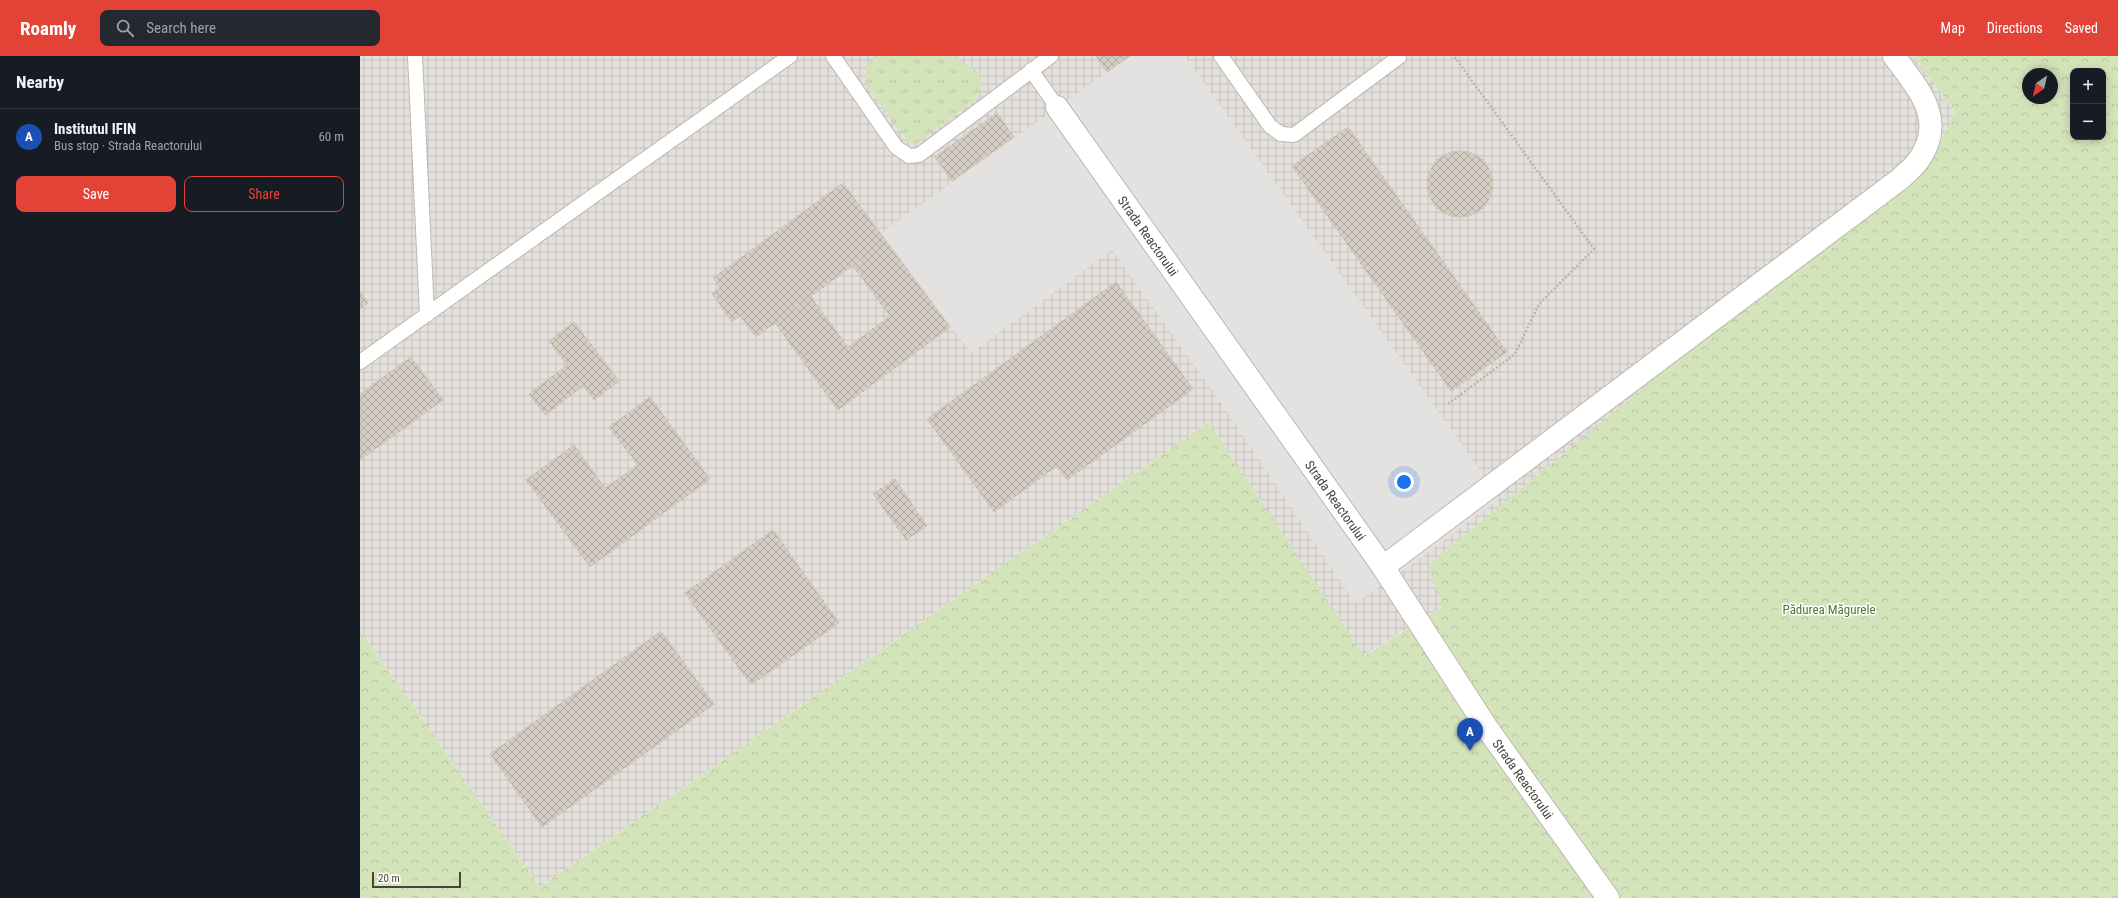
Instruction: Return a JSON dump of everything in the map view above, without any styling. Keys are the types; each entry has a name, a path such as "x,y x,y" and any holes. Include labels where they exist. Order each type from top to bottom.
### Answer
{"street":[{"path":"1383,567 1900,179 1918,161 1932,126 1929,112 1922,94 1894,56"},
{"name":"Strada Reactorului","path":"1057,107 1383,567 1487,728 1608,898"}],"lane":[{"path":"415,56 427,315"},
{"path":"360,362 790,56"},
{"path":"834,56 896,147 908,156 919,155 1051,56"},
{"path":"1221,56 1270,126 1281,134 1294,135 1398,57"},
{"path":"1031,70 1057,107"}],"path":[{"path":"1448,404 1515,354 1539,304 1594,249 1454,56"}],"shaded area":[{"path":"360,56 1914,56 1955,112 1939,145 1442,607 1363,656 1209,422 540,887 360,630"},
{"path":"1130,56 1185,56 1500,498 1417,561 1355,603 1226,410 1112,250 971,353 881,233"}],"green space":[{"path":"880,56 952,56 974,69 980,76 982,86 975,100 919,142 913,144 908,141 876,99 865,77 867,67 871,61"},
{"name":"Pădurea Măgurele","path":"1914,56 2118,56 2118,898 360,898 360,630 540,887 1209,422 1364,656 1442,607 1428,565 1939,145 1955,112"}],"building":[{"path":"1096,56 1130,56 1107,72"},
{"path":"997,113 1014,137 952,181 935,157"},
{"path":"1348,127 1507,352 1451,391 1292,166"},
{"path":"1454,151 1466,151 1473,153 1484,160 1491,171 1493,184 1491,197 1484,208 1473,215 1466,217 1454,217 1447,215 1436,208 1429,197 1427,190 1427,178 1429,171 1436,160 1447,153"},
{"path":"843,183 886,241 756,337 740,316 732,322 712,294 720,288 713,278"},
{"path":"886,241 950,327 838,410 775,323 811,297 848,347 890,316 853,266"},
{"path":"1116,282 1193,389 1067,480 1057,466 994,512 927,419"},
{"path":"360,291 368,303 360,309"},
{"path":"574,322 619,381 594,400 583,386 545,415 529,394 567,365 549,341"},
{"path":"411,357 443,400 360,460 360,394"},
{"path":"650,397 710,479 590,567 526,480 574,445 605,488 638,465 609,427"},
{"path":"895,479 927,526 906,540 873,494"},
{"path":"773,530 839,623 751,685 685,593"},
{"path":"661,631 714,704 542,827 490,754"}],"place":[{"name":"Institutul IFIN","path":"1470,751"}]}
